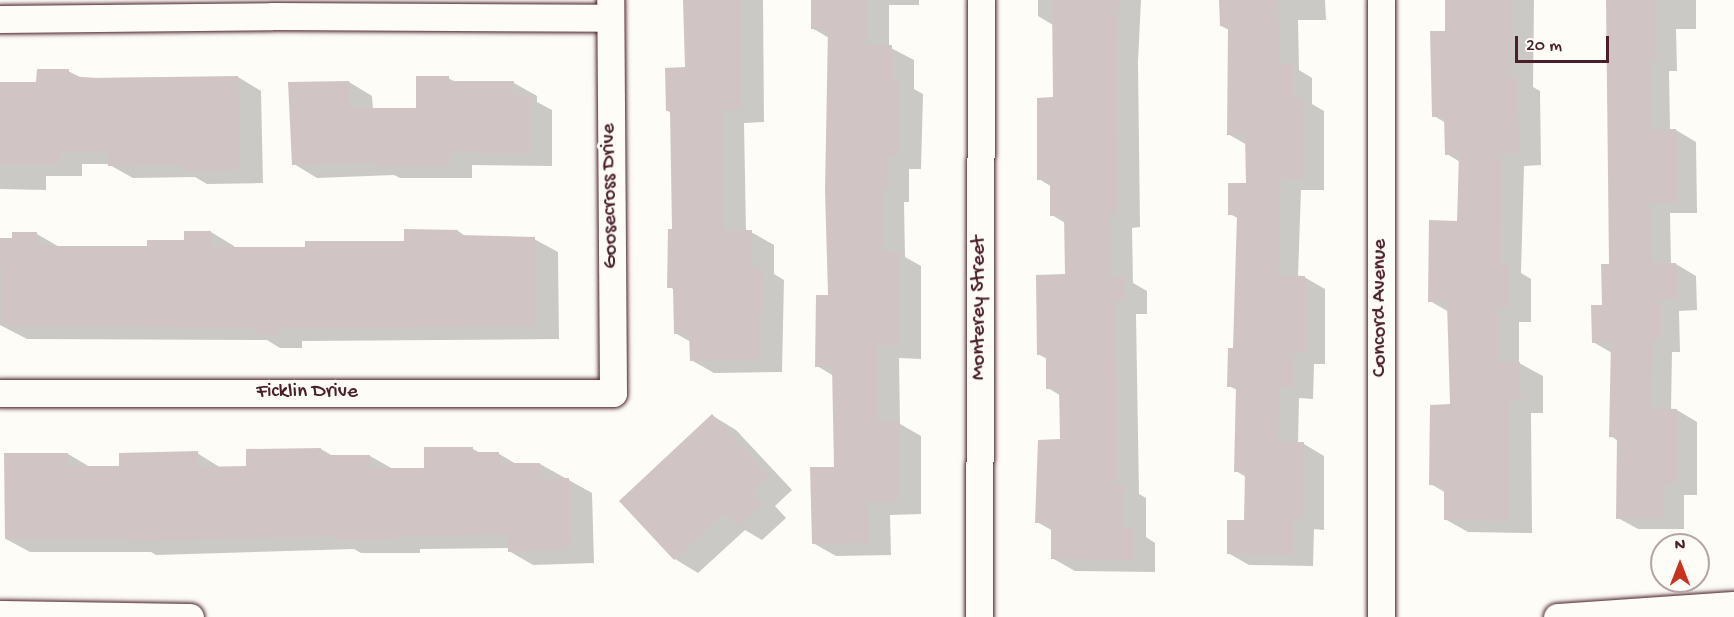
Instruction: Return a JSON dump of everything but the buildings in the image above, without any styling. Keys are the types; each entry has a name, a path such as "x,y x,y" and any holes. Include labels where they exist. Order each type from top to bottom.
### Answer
{"street":[{"name":"Monterey Street","path":"979,617 981,0"},
{"name":"Concord Avenue","path":"1381,0 1381,617"},
{"path":"0,19 610,9"},
{"name":"Goosecross Drive","path":"610,9 613,393"},
{"name":"Ficklin Drive","path":"0,393 613,393"},
{"path":"1557,617 1734,605"},
{"path":"0,614 190,617"}]}
